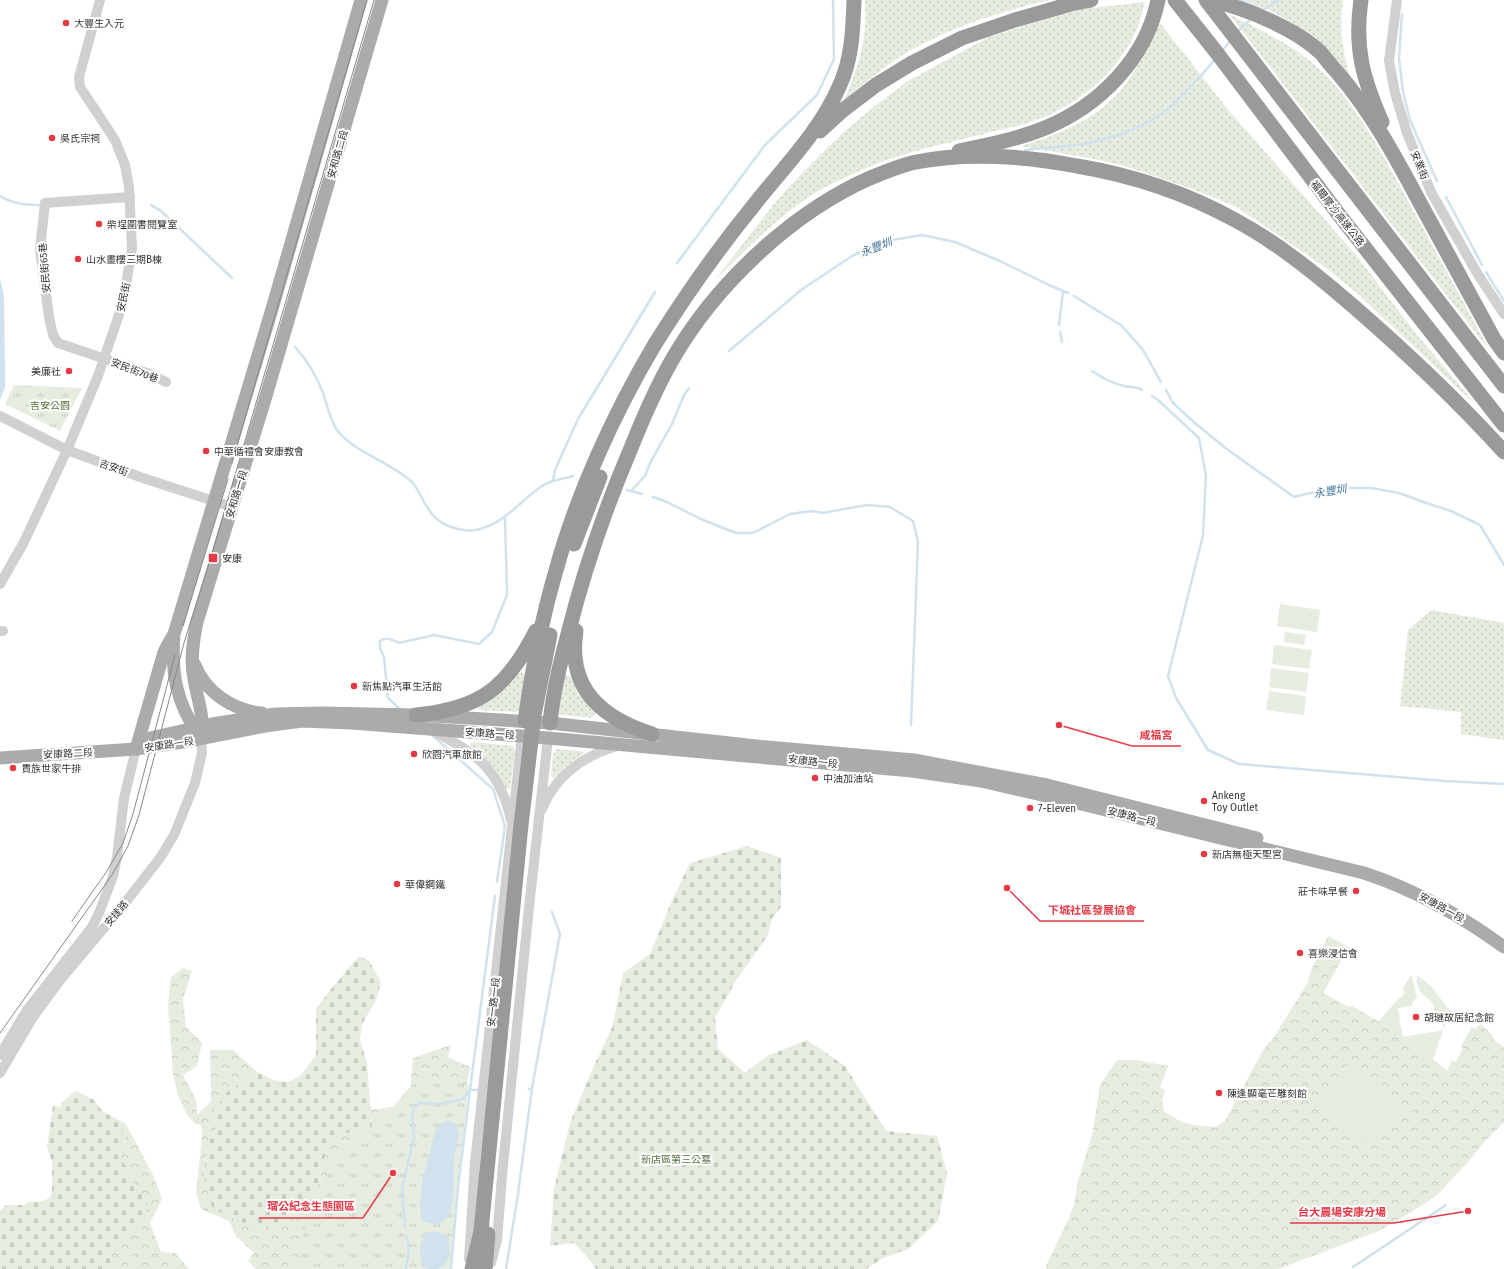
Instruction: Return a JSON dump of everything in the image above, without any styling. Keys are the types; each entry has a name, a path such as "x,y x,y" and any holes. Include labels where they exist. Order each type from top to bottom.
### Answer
{"highway":[{"path":"524,721 547,604 561,552 579,502 614,420 655,345 675,313 716,254 795,155 824,115 840,86 848,62 853,36 854,0"},
{"path":"795,155 843,110 876,85 912,63 962,38 1015,20 1074,3 1091,0"},
{"path":"472,1269 481,1231 534,715 554,635 565,605 580,552 615,463 655,377 672,359 719,294 769,244 798,221 829,200 857,184 886,172 914,162 1013,139 1044,129 1068,118 1086,107 1108,88 1128,65 1146,36 1158,0"},
{"name":"福爾摩沙高速公路","path":"1175,0 1218,54 1340,216 1504,425"},
{"path":"1206,0 1504,386"},
{"path":"1210,0 1244,10 1272,21 1294,34 1320,53 1351,88 1380,132 1407,178 1494,339 1504,353"},
{"path":"1361,0 1358,33 1363,70 1375,105 1407,178"},
{"path":"914,162 976,157 1018,158 1055,162 1123,176 1158,186 1208,206 1262,236 1332,288 1387,335 1420,366 1475,420 1504,452"},
{"path":"485,1269 528,836 560,589 576,538 619,431 647,371 655,345"},
{"path":"550,723 554,692 563,651 584,574 619,478 644,418 672,359"},
{"path":"584,574 575,636 574,654 580,681 591,699 611,716 629,726 652,734"},
{"path":"416,714 435,713 455,709 473,703 493,690 505,679 519,660 539,624 547,604"}],"main road":[{"name":"安和路二段","path":"276,298 361,0"},
{"name":"安和路二段","path":"291,308 382,0"},
{"path":"349,39 369,45"},
{"name":"安和路一段","path":"136,749 164,652 174,634 276,298"},
{"name":"安和路一段","path":"199,731 201,708 194,680 192,657 194,635 291,308"},
{"name":"安和路一段","path":"174,634 173,668 175,682 182,707 199,731"},
{"name":"安和路一段","path":"192,657 199,675 221,698 244,709 275,714"},
{"name":"安康路一段","path":"199,731 275,714 416,714 550,723 788,749 914,760 1047,785 1366,866 1433,892 1460,907 1504,940"},
{"name":"安康路一段","path":"136,749 150,738 199,731 265,726 302,721 351,723 622,744 912,771 981,781 1044,795 1389,881 1428,898 1457,914 1504,947"},
{"path":"522,736 524,721"},
{"path":"548,738 550,723"},
{"name":"安康路二段","path":"0,758 136,749"}],"street":[{"name":"安民街","path":"0,584 24,542 67,450 104,358 123,303 132,248 130,197 125,165 115,140 80,87 79,77 100,0"},
{"name":"安業街","path":"1397,0 1389,61 1395,93 1407,133 1431,192 1477,273 1504,314"},
{"name":"安民街65巷","path":"104,358 58,343 53,335 49,317 40,249 45,203 130,197"},
{"name":"安民街70巷","path":"104,358 150,374 166,382"},
{"name":"吉安街","path":"0,416 67,450 143,478 232,507"},
{"path":"430,729 468,750 490,771 498,783 504,797 512,828"},
{"name":"安捷路","path":"0,1055 28,1010 81,948 144,881 160,858 174,835 195,783 202,753 199,731"},
{"name":"安一路一段","path":"468,1269 475,1162 522,736"},
{"path":"489,1269 497,1240 528,907 548,738"},
{"path":"539,818 552,790 572,768 601,750 622,744"},
{"name":"安捷路","path":"0,1073 33,1017 61,979 81,948 96,920 113,876 117,857 124,798 136,749"},
{"path":"506,890 530,893"}],"green space":[{"path":"865,0 1050,0 1016,8 982,19 933,39 898,58 845,99 858,62 864,39 866,14"},
{"path":"1244,0 1343,0 1341,30 1350,77 1325,49 1304,31 1285,18"},
{"path":"1145,2 1136,31 1130,44 1122,55 1113,67 1093,87 1069,104 1049,115 1025,124 896,157 866,168 831,184 805,199 791,210 751,244 714,281 778,199 812,163 843,133 871,109 908,81 989,37 1075,10"},
{"path":"1229,14 1291,47 1310,61 1341,92 1379,149 1490,351"},
{"path":"1160,23 1229,111 1356,255 1414,331 1476,405 1357,293 1322,265 1237,207 1195,190 1125,166 1095,159 1021,146 1064,130 1091,116 1104,107 1115,97 1130,78"},
{"name":"吉安公園","path":"14,385 82,388 60,431 5,404"},
{"path":"1280,604 1320,610 1317,632 1277,626"},
{"path":"1431,610 1504,623 1504,740 1461,734 1461,712 1400,706 1408,630"},
{"path":"1285,632 1306,635 1304,645 1284,642"},
{"path":"1274,645 1312,650 1309,669 1272,664"},
{"path":"1271,668 1309,673 1306,692 1269,687"},
{"path":"521,672 525,675 520,710 514,712 478,709 479,707"},
{"path":"565,675 572,677 575,685 594,709 595,713 593,717 590,718 557,714"},
{"path":"1269,691 1306,696 1304,715 1266,710"},
{"path":"474,742 513,746 515,751 510,789 505,789 494,768 470,745 470,743"},
{"path":"557,749 582,751 584,753 565,767 554,778 551,776 553,754"},
{"name":"新店區第三公墓","path":"747,846 781,858 781,907 772,918 768,935 737,979 715,1018 718,1049 745,1073 767,1056 807,1040 845,1066 886,1131 937,1136 947,1173 938,1221 908,1249 883,1258 866,1269 596,1269 574,1243 550,1246 554,1189 570,1123 612,1028 623,973 650,954 674,896 690,863"},
{"path":"1328,936 1349,947 1323,993 1347,1006 1352,1006 1373,1018 1433,1059 1447,1071 1452,1060 1456,1062 1463,1048 1461,1046 1472,1027 1475,1029 1481,1024 1493,1036 1492,1038 1504,1048 1504,1122 1484,1142 1469,1161 1438,1194 1423,1205 1379,1231 1278,1269 1046,1269 1074,1204 1078,1181 1093,1131 1100,1085 1117,1060 1135,1060 1168,1066 1160,1088 1165,1090 1162,1100 1164,1112 1182,1122 1193,1125 1216,1127 1225,1121 1261,1054 1269,1042 1271,1042 1308,982 1311,971"},
{"path":"359,956 369,961 381,982 376,1000 362,1024 360,1040 367,1063 372,1130 353,1131 346,1134 330,1149 316,1174 319,1180 326,1185 324,1199 260,1230 213,1209 204,1176 207,1144 217,1127 218,1120 213,1107 225,1099 226,1093 257,1072 273,1080 289,1082 301,1075 316,1055 316,1009"},
{"path":"183,968 192,971 183,999 186,1027 202,1043 197,1066 183,1075 196,1100 197,1115 211,1101 210,1050 233,1050 257,1072 226,1093 217,1127 207,1144 204,1176 206,1184 260,1230 324,1199 326,1185 319,1180 316,1174 322,1161 335,1143 346,1134 357,1130 372,1130 371,1110 409,1104 413,1058 451,1045 448,1057 470,1067 464,1100 412,1269 256,1269 248,1261 254,1253 236,1236 229,1221 201,1209 196,1193 202,1137 201,1125 194,1123 186,1113 178,1095 173,1074 168,1004 171,977"},
{"path":"1410,976 1412,976 1417,998 1411,1006 1398,1008 1399,1023 1403,1037 1443,1030 1433,1059 1378,1022 1400,997 1402,997 1405,991 1402,990"},
{"path":"1418,976 1431,986 1450,1011 1444,1029 1440,1012 1434,1013 1434,1006 1431,1001 1421,993 1416,981"},
{"path":"1348,1065 1404,1105 1374,1147 1318,1107"},
{"path":"430,1077 469,1085 457,1186 451,1269 295,1269 314,1193 336,1160 393,1107 411,1086"},
{"path":"76,1091 94,1100 102,1111 126,1124 122,1134 126,1136 120,1155 135,1186 140,1191 147,1203 146,1211 140,1225 131,1235 115,1243 108,1269 0,1269 0,1211 6,1205 24,1205 29,1201 40,1202 50,1198 52,1190 52,1161 47,1147 53,1105 60,1107 62,1102"},
{"path":"126,1124 153,1175 162,1199 150,1223 161,1252 175,1253 189,1269 108,1269 115,1243 131,1235 146,1211 147,1203 140,1191 135,1186 120,1155 126,1137 122,1135"}],"water":[{"path":"0,279 4,295 5,387 0,400"},
{"path":"450,1121 455,1123 458,1133 458,1142 454,1162 452,1205 449,1215 443,1221 434,1224 422,1221 420,1208 422,1181 436,1129 444,1122"},
{"path":"430,1231 441,1233 449,1238 449,1253 447,1262 441,1268 428,1268 421,1265 420,1245 425,1233"}],"waterway":[{"path":"677,263 765,145 817,95 834,59 833,0"},
{"path":"1240,0 1262,9"},
{"path":"1261,11 1279,0"},
{"path":"1402,14 1399,58 1403,92 1410,120 1437,181"},
{"path":"1237,32 1251,19"},
{"path":"1222,51 1230,41"},
{"path":"1025,150 1085,144 1119,135 1149,122 1172,106 1215,59"},
{"path":"0,196 20,204 41,205"},
{"path":"1446,197 1482,265"},
{"path":"151,205 161,211 232,278"},
{"name":"永豐圳","path":"729,351 801,290 852,256 886,241 922,235 955,242 1068,293"},
{"path":"1486,272 1504,301"},
{"path":"553,480 555,470 578,419 655,292"},
{"path":"1059,325 1063,292"},
{"name":"永豐圳","path":"1074,296 1122,326 1143,350 1161,382"},
{"path":"1060,332 1062,342"},
{"path":"295,347 308,363 318,381 337,430 353,445 394,469 412,482 426,506 434,516 447,525 463,530 475,530 489,526 506,516 542,486 573,476"},
{"path":"1092,371 1115,384 1142,390"},
{"name":"永豐圳","path":"631,491 645,476 651,461 672,424 684,395 689,388"},
{"name":"永豐圳","path":"1166,390 1173,403 1196,424 1228,450 1294,497 1310,493 1346,488 1372,488 1399,493 1451,511 1480,525 1504,565"},
{"path":"1152,396 1199,438 1206,476 1203,535 1168,676 1176,698 1208,750 1239,764 1445,781 1504,784"},
{"name":"永豐圳","path":"627,490 642,494"},
{"path":"653,497 667,502 703,520 736,533 753,533 790,514 812,511 822,513 867,505 890,507 913,521 918,542 911,725"},
{"path":"400,709 388,698 384,657 380,648 380,641 387,639 399,643 434,635 479,644 492,632 507,595 505,518"},
{"path":"433,736 493,789 505,826 497,882"},
{"path":"405,1227 402,1188 414,1138 412,1118 414,1109 419,1103 441,1104 463,1099 470,1090 495,896"},
{"path":"529,1089 532,1088 560,934 552,912"},
{"path":"506,1269 518,1194 532,1088"},
{"path":"451,1269 458,1187 470,1090 480,1090"},
{"path":"1353,1267 1446,1205"},
{"path":"406,1269 409,1249 407,1236"}],"tram line":[{"path":"232,463 367,0"},
{"path":"0,1033 112,875 128,846 139,815 184,643 211,557 374,0"},
{"path":"183,626 228,479"},
{"path":"72,921 107,871 123,843 133,814 175,655"}],"place":[{"name":"大豐生入元","path":"66,23"},
{"name":"吳氏宗祠","path":"52,138"},
{"name":"柴埕圖書閱覽室","path":"99,224"},
{"name":"山水畫樓三期B棟","path":"78,259"},
{"name":"美廉社","path":"69,371"},
{"name":"中華循禮會安康教會","path":"206,451"},
{"name":"安康","path":"213,558"},
{"name":"新焦點汽車生活館","path":"354,686"},
{"name":"咸福宮","path":"1059,725"},
{"name":"欣園汽車旅館","path":"414,754"},
{"name":"貴族世家牛排","path":"13,768"},
{"name":"中油加油站","path":"815,778"},
{"name":"Ankeng Toy Outlet","path":"1204,801"},
{"name":"7-Eleven","path":"1030,808"},
{"name":"新店無極天聖宮","path":"1204,854"},
{"name":"華偉鋼鐵","path":"397,884"},
{"name":"下城社區發展協會","path":"1007,888"},
{"name":"莊卡味早餐","path":"1356,891"},
{"name":"喜樂浸信會","path":"1300,953"},
{"name":"胡璉故居紀念館","path":"1416,1017"},
{"name":"陳逢顯毫芒雕刻館","path":"1219,1093"},
{"name":"瑠公紀念生態園區","path":"393,1173"},
{"name":"台大農場安康分場","path":"1468,1211"}]}
